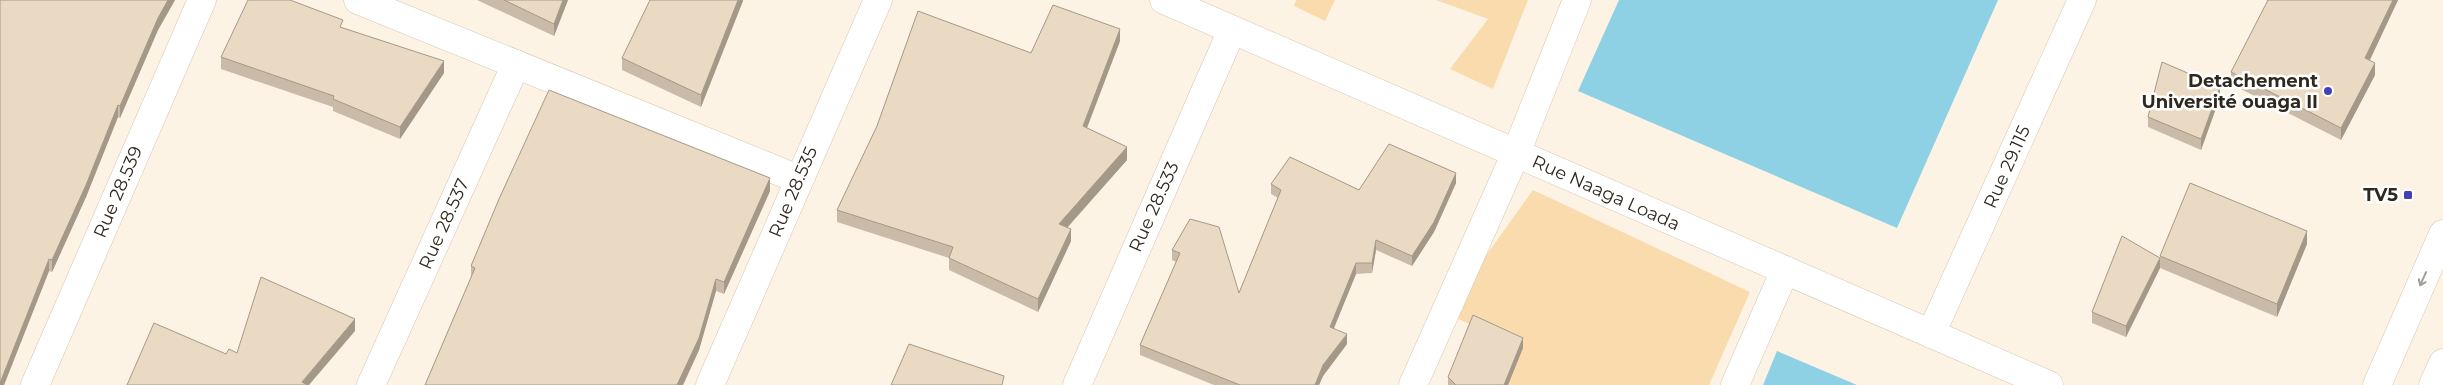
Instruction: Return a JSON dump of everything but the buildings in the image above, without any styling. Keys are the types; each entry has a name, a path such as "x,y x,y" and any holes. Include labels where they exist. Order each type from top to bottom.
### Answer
{"street":[{"name":"Rue 28.539","path":"34,385 202,0"},
{"path":"358,0 798,179"},
{"name":"Rue 28.535","path":"710,385 798,179 878,0"},
{"name":"Rue Naaga Loada","path":"1164,0 2049,385"},
{"path":"1413,385 1516,154 1577,0"},
{"name":"Rue 29.115","path":"1931,334 2082,0"},
{"name":"Rue 28.533","path":"1077,385 1232,30"},
{"name":"Rue 28.537","path":"371,385 516,64"},
{"path":"2377,385 2443,234"},
{"path":"1735,385 1785,270"},
{"path":"2433,385 2443,362"}],"shaded area":[{"path":"1296,0 1335,0 1325,21 1294,6"},
{"path":"1436,0 1528,0 1493,89 1450,69 1488,19"},
{"path":"1533,190 1750,292 1709,385 1508,385 1523,348 1445,313"}],"water":[{"path":"1619,0 1998,0 1897,228 1578,91"},
{"path":"1777,351 1857,385 1763,385"}],"place":[{"name":"Detachement Université ouaga II","path":"2328,91"},
{"name":"TV5","path":"2408,195"}]}
